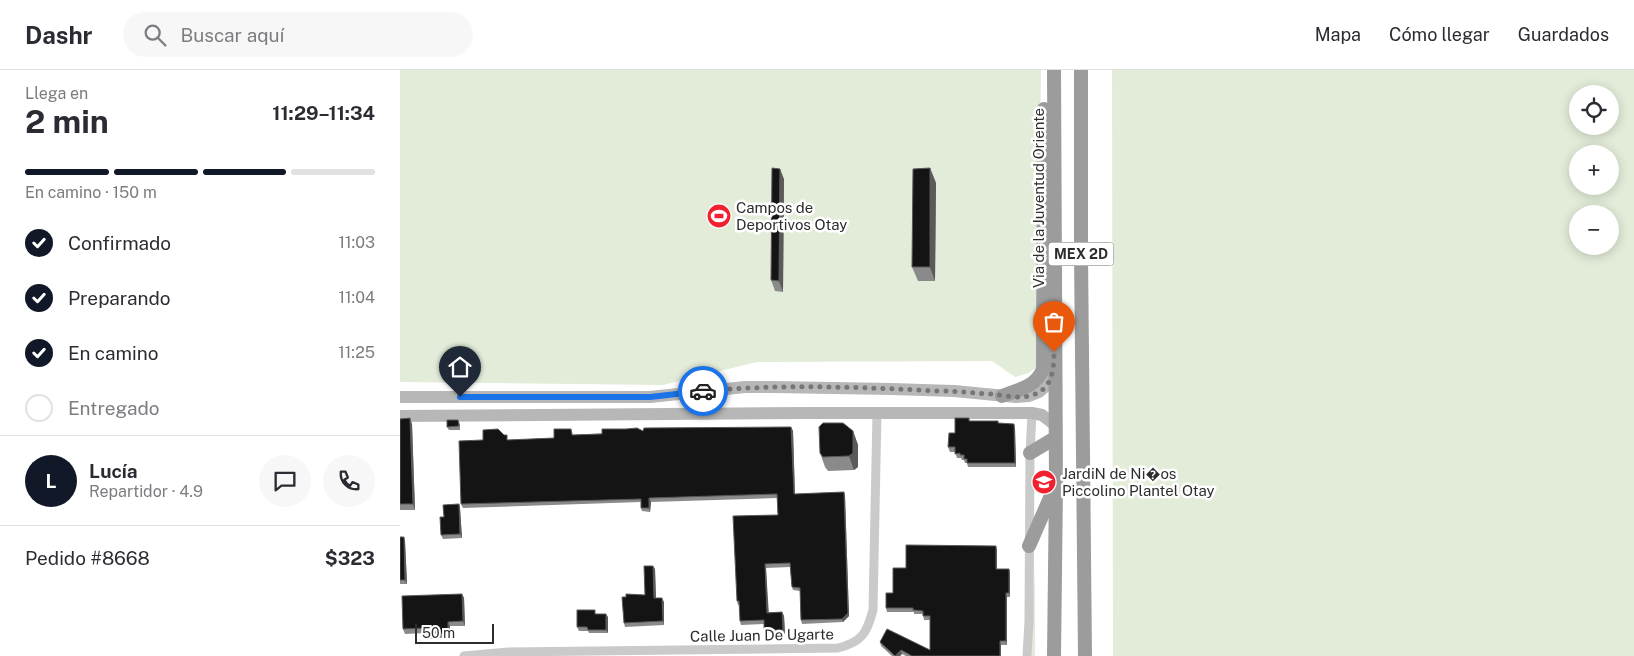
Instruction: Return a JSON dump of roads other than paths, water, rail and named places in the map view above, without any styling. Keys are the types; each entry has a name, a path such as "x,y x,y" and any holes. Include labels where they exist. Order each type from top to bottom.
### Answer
{"highway":[{"name":"Via de la Juventud Oriente","path":"1054,70 1056,485 1054,656"},
{"name":"MEX 2D","path":"1081,70 1085,656"},
{"path":"1002,396 1031,385 1040,378 1043,369 1044,108 1054,86"},
{"path":"1030,453 1055,431"},
{"path":"1029,546 1056,485"},
{"path":"1048,656 1054,591"}],"main road":[{"path":"400,397 650,397 745,387 892,389 1029,396 1047,386 1054,370"},
{"path":"400,416 1032,413 1042,415 1055,431"}],"street":[{"name":"Calle Juan De Ugarte","path":"464,656 508,652 838,648 851,645 861,639 869,626 873,610 877,413"},
{"path":"1027,656 1032,413"}],"place":[{"name":"Campos de Deportivos Otay","path":"719,216"},
{"name":"JardiN de Ni�os Piccolino Plantel Otay","path":"1044,482"}]}
